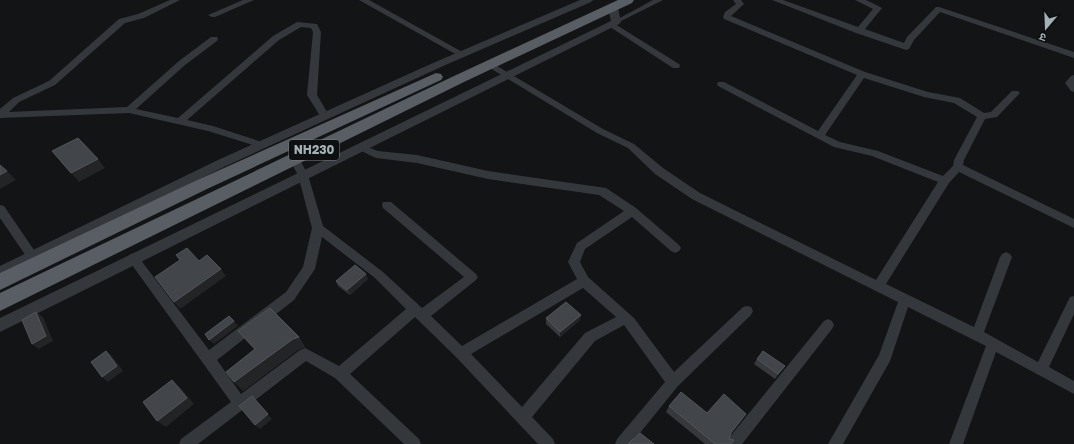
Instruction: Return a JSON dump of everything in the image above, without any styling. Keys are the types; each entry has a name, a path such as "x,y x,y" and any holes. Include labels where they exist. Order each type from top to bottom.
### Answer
{"highway":[{"name":"NH230","path":"0,282 208,181 300,134 600,9 628,0"},
{"name":"NH230","path":"0,302 489,65 600,9"}],"street":[{"path":"0,115 16,100 52,83 122,21 141,16 176,0"},
{"path":"212,15 250,0"},
{"path":"362,0 462,54"},
{"path":"0,272 222,163 262,145 300,134 325,117 462,54 600,9 659,0"},
{"path":"737,0 740,4 728,14 727,17 862,74 926,95 957,100 982,116 994,115 1015,93"},
{"path":"776,0 906,47 910,39 939,9 1074,55"},
{"path":"859,0 878,8 859,31"},
{"path":"600,9 676,66"},
{"path":"0,325 504,75 600,9"},
{"path":"180,121 276,38 300,24 314,26 317,32 312,95 325,117"},
{"path":"129,110 182,63 214,39"},
{"path":"489,65 600,131 631,146 660,172 696,196 904,299 1074,388"},
{"path":"819,136 862,74"},
{"path":"1074,78 1069,83 1074,89"},
{"path":"721,84 837,144 874,153 928,175 945,180"},
{"path":"0,115 129,110 210,128 262,145"},
{"path":"878,287 945,180 958,167 959,160 982,116"},
{"path":"360,147 376,154 417,159 488,175 602,192 632,211 675,248"},
{"path":"208,358 290,296 309,269 318,228 303,174 294,159"},
{"path":"958,167 1074,224"},
{"path":"340,374 419,313 472,277 387,205"},
{"path":"0,209 32,256"},
{"path":"632,211 581,246 574,262 584,281 630,322 673,382"},
{"path":"318,228 379,275 461,353 548,444"},
{"path":"976,336 1006,257"},
{"path":"133,258 208,358 240,404"},
{"path":"461,353 584,281"},
{"path":"835,444 885,357 904,299"},
{"path":"1041,370 1074,301"},
{"path":"622,444 673,382 747,311"},
{"path":"522,417 590,337 625,318"},
{"path":"732,444 828,325"},
{"path":"956,444 992,344"},
{"path":"186,444 305,354 340,374 414,444"}],"building":[{"path":"78,138 98,159 71,173 52,151"},
{"path":"0,165 7,171 0,175"},
{"path":"187,248 199,261 207,255 221,269 174,302 155,277 180,260 176,255"},
{"path":"355,265 366,274 347,290 336,281"},
{"path":"566,302 581,315 560,332 546,318"},
{"path":"270,308 299,337 293,339 234,382 226,372 255,349 238,331"},
{"path":"36,312 46,336 32,344 22,320"},
{"path":"229,316 234,321 209,340 205,334"},
{"path":"106,351 117,366 102,377 91,362"},
{"path":"763,351 785,366 778,374 757,359"},
{"path":"172,380 187,398 157,421 143,402"},
{"path":"681,392 707,413 724,394 746,414 731,433 729,439 734,440 731,444 715,444 669,406"},
{"path":"252,396 268,414 255,425 239,406"},
{"path":"640,433 654,444 628,444"}]}
